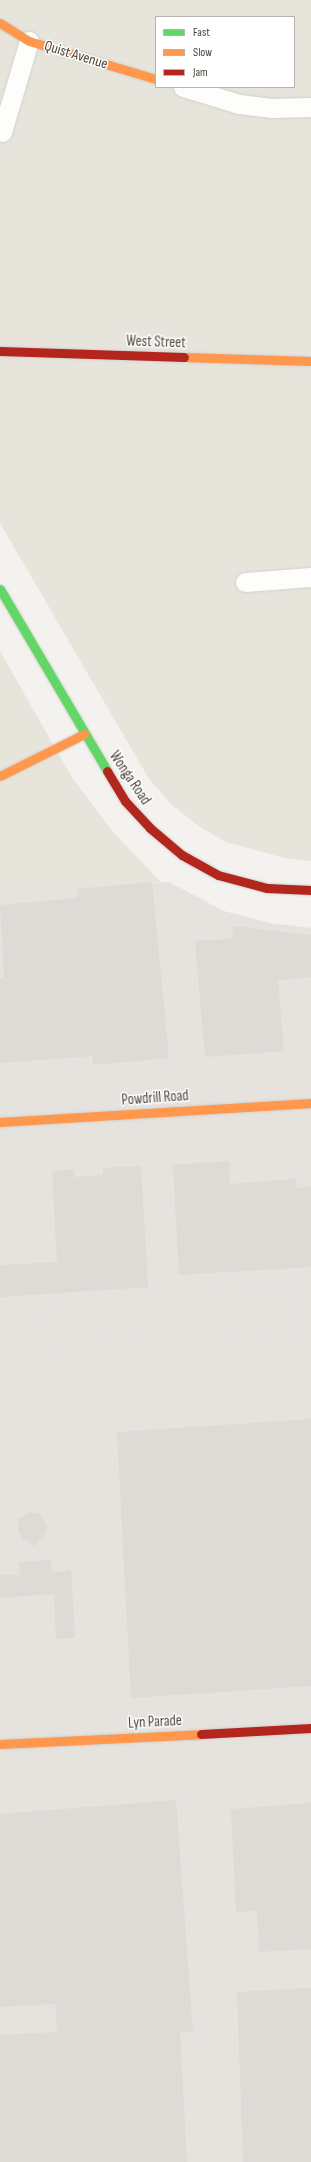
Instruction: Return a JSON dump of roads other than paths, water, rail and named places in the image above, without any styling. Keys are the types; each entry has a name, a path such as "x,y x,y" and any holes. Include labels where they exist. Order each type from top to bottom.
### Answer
{"street":[{"name":"Quist Avenue","path":"0,23 29,41 155,79"},
{"path":"2,132 29,41"},
{"path":"185,88 239,104 271,108 311,107"},
{"name":"West Street","path":"0,351 311,361"},
{"path":"245,582 311,577"},
{"name":"Wonga Road","path":"0,589 84,734 125,801 150,828 182,855 218,875 267,888 311,890"},
{"path":"0,776 84,734"},
{"name":"Powdrill Road","path":"0,1122 311,1103"},
{"name":"Lyn Parade","path":"0,1744 311,1728"}]}
